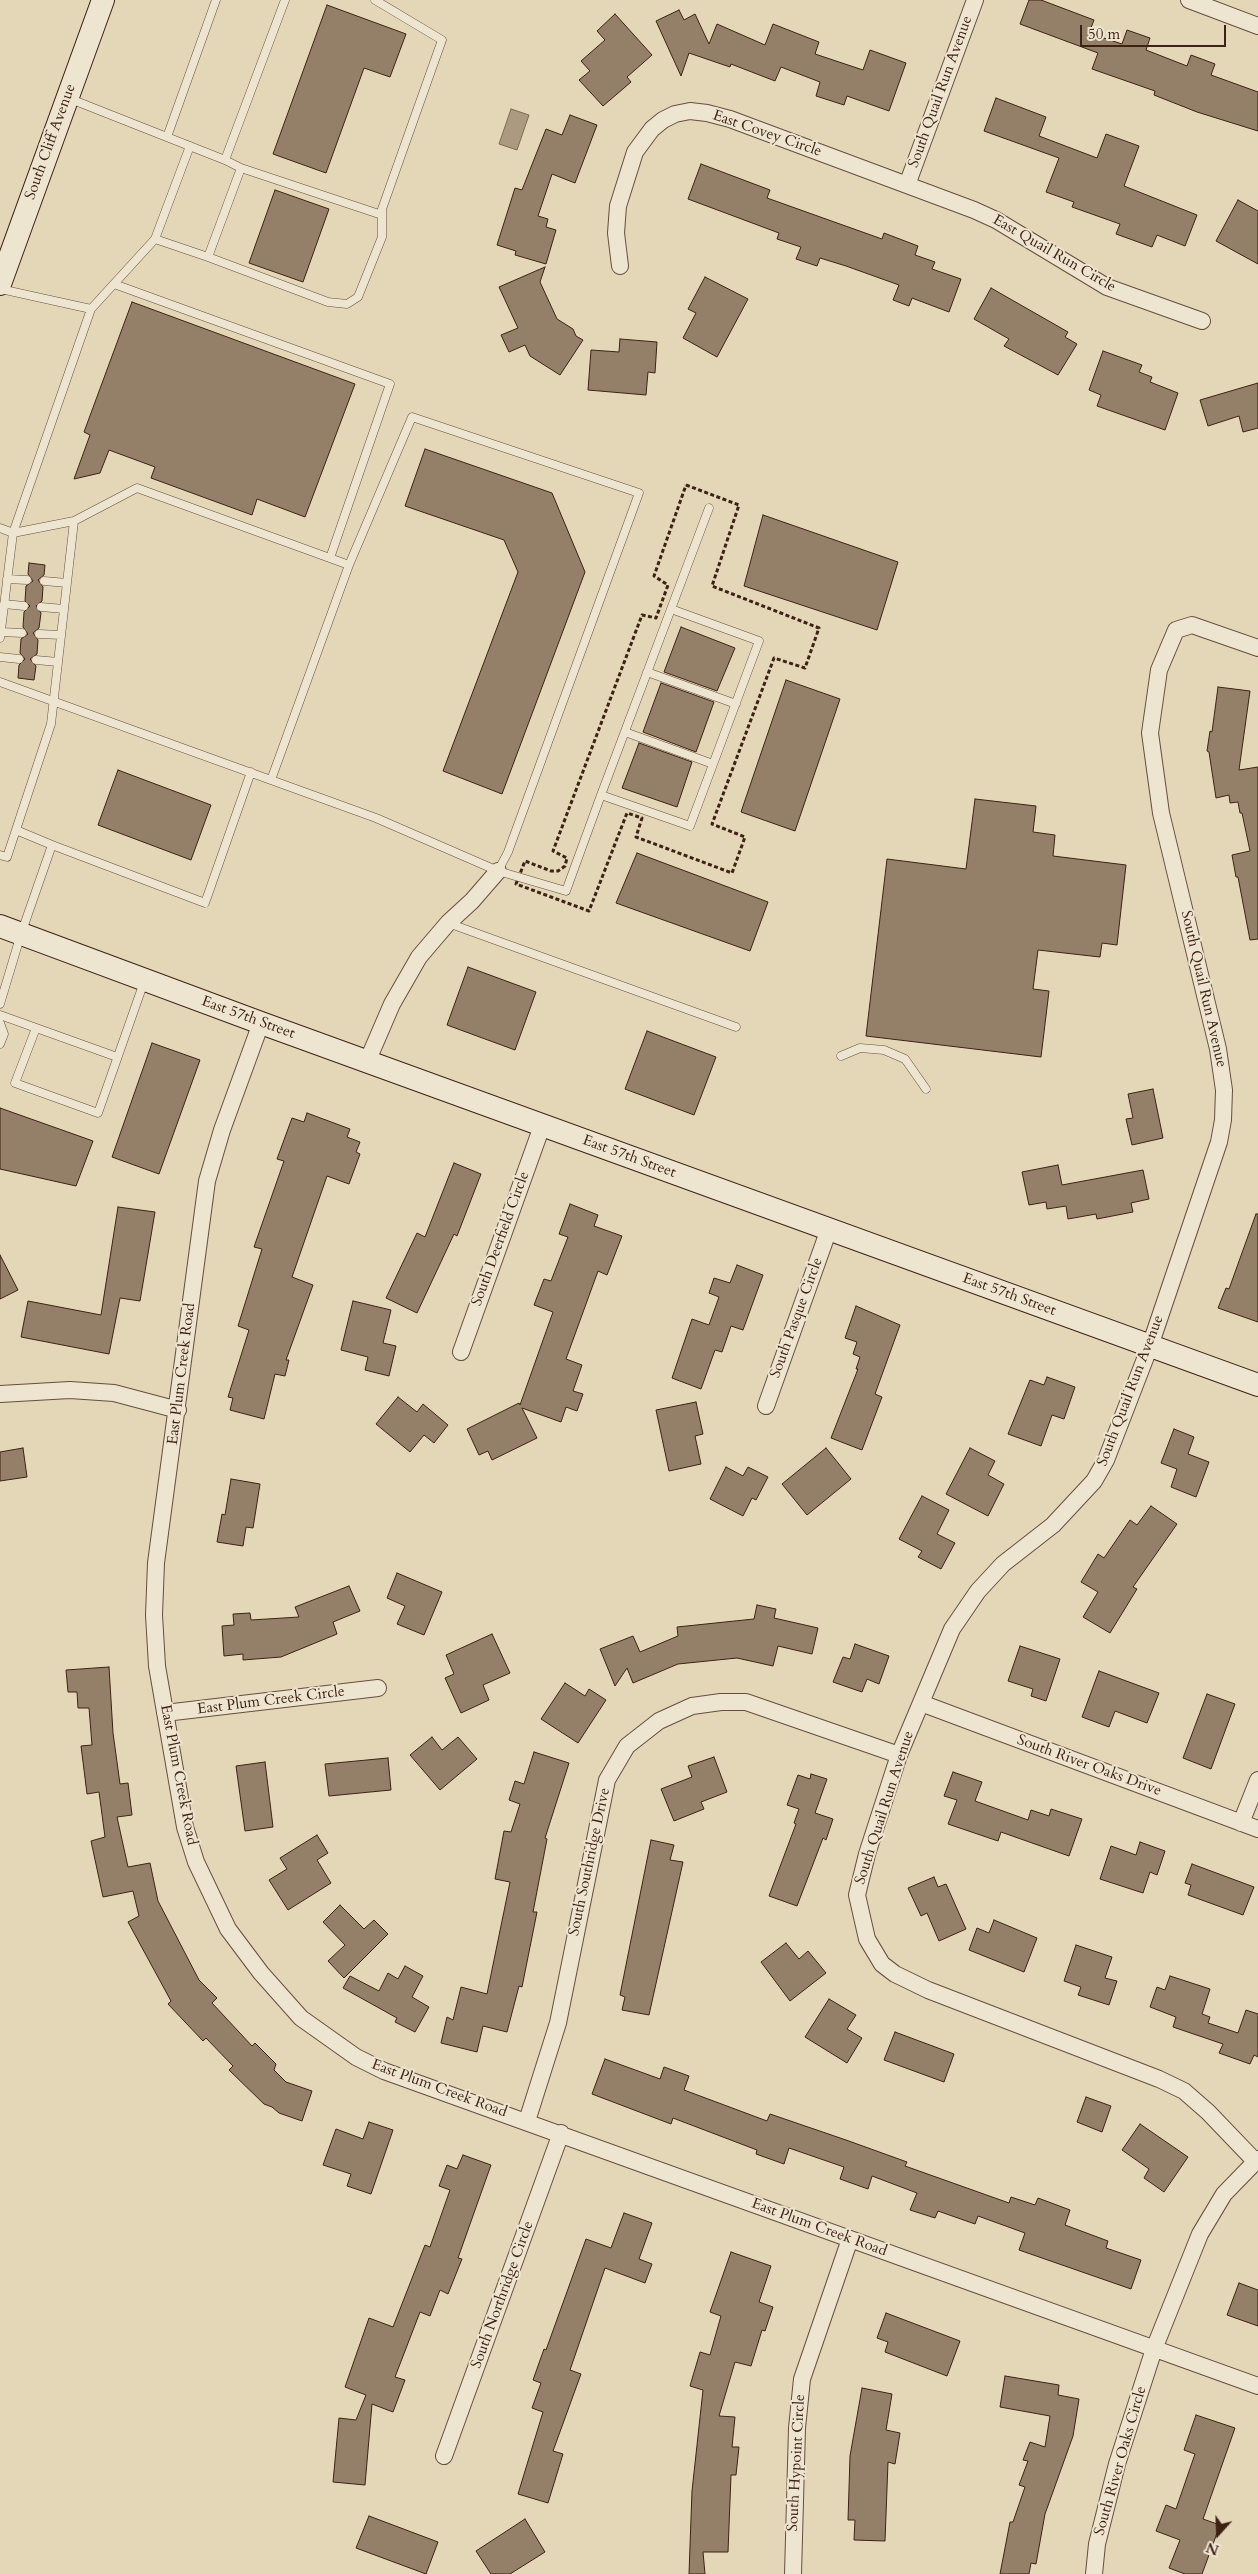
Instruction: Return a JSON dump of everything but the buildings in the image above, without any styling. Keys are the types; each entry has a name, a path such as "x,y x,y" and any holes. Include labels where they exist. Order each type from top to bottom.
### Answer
{"main road":[{"name":"South Cliff Avenue","path":"0,284 103,0"},
{"name":"East 57th Street","path":"0,926 261,1024 1258,1385"}],"street":[{"name":"South Quail Run Avenue","path":"907,185 975,0"},
{"path":"1189,0 1258,26"},
{"name":"East Covey Circle","path":"620,266 616,233 618,206 625,180 643,139 657,124 675,114 690,112 708,113 730,119 907,185"},
{"name":"East Quail Run Circle","path":"907,185 996,220 1108,287 1202,321"},
{"name":"South Quail Run Avenue","path":"1256,2160 1208,2112 1184,2092 1159,2079 928,1990 895,1974 882,1964 866,1939 857,1895 867,1854 899,1754 952,1629 978,1591 1003,1564 1053,1525 1094,1481 1106,1460 1150,1346 1218,1142 1223,1120 1224,1090 1218,1049 1161,813 1151,742 1153,704 1159,670 1176,630 1192,625 1258,648"},
{"path":"367,1062 401,987 418,957 498,871"},
{"name":"East Plum Creek Road","path":"261,1024 214,1154 207,1181 156,1564 154,1615 157,1666 185,1826 196,1862 228,1929 279,1995 301,2018 363,2060 408,2080 527,2121 1258,2386"},
{"name":"South Deerfield Circle","path":"461,1352 542,1126"},
{"name":"South Pasque Circle","path":"766,1406 829,1230"},
{"path":"0,1394 70,1390 114,1393 178,1410"},
{"name":"East Plum Creek Circle","path":"165,1713 378,1688"},
{"name":"South Southridge Drive","path":"527,2121 558,2023 607,1780 627,1746 659,1721 692,1706 746,1702 899,1754"},
{"name":"South River Oaks Drive","path":"921,1703 1258,1829"},
{"path":"1242,1823 1258,1780"},
{"name":"South Northridge Circle","path":"444,2456 561,2134"},
{"path":"1154,2349 1200,2234 1224,2194 1256,2160"},
{"name":"South Hypoint Circle","path":"793,2574 796,2428 802,2379 850,2239"},
{"name":"South River Oaks Circle","path":"1094,2574 1097,2544 1117,2464 1154,2349"}],"lane":[{"path":"167,137 216,0"},
{"path":"224,160 285,0"},
{"path":"155,239 328,302 347,304 358,297 382,236 382,209 442,40 375,0"},
{"path":"67,98 241,168 382,215"},
{"path":"22,633 0,635 13,533 91,309 155,239 190,146"},
{"path":"208,257 241,168"},
{"path":"114,284 390,384 330,558"},
{"path":"0,289 91,309"},
{"path":"271,780 349,565 412,417 639,493 508,852 498,871"},
{"path":"0,528 13,533 74,521 137,488 349,565"},
{"path":"0,682 376,818 498,871 566,891 709,508"},
{"path":"0,855 8,857 51,724 74,521"},
{"path":"7,579 27,580"},
{"path":"44,581 67,583"},
{"path":"4,604 24,606"},
{"path":"41,607 64,609"},
{"path":"602,795 690,826 736,704 759,640 671,609"},
{"path":"39,634 61,635"},
{"path":"0,657 19,659"},
{"path":"36,660 58,662"},
{"path":"647,672 736,704"},
{"path":"625,732 713,764"},
{"path":"16,830 205,903 251,772"},
{"path":"0,1004 21,934 52,845"},
{"path":"448,923 736,1027"},
{"path":"36,1028 15,1083 98,1113 145,980"},
{"path":"0,1016 118,1057"},
{"path":"0,1023 4,1034 0,1044"},
{"path":"841,1056 860,1048 884,1050 905,1059 926,1089"}],"path":[{"path":"686,485 739,505 712,586 819,628 805,668 774,658 712,824 744,837 732,873 636,838 642,818 627,813 589,911 516,884 519,877 525,861 551,871 558,871 565,866 567,858 553,851 642,615 656,618 662,602 668,585 654,576 686,485"}],"shaded area":[{"path":"511,109 529,115 517,150 499,144"}]}
